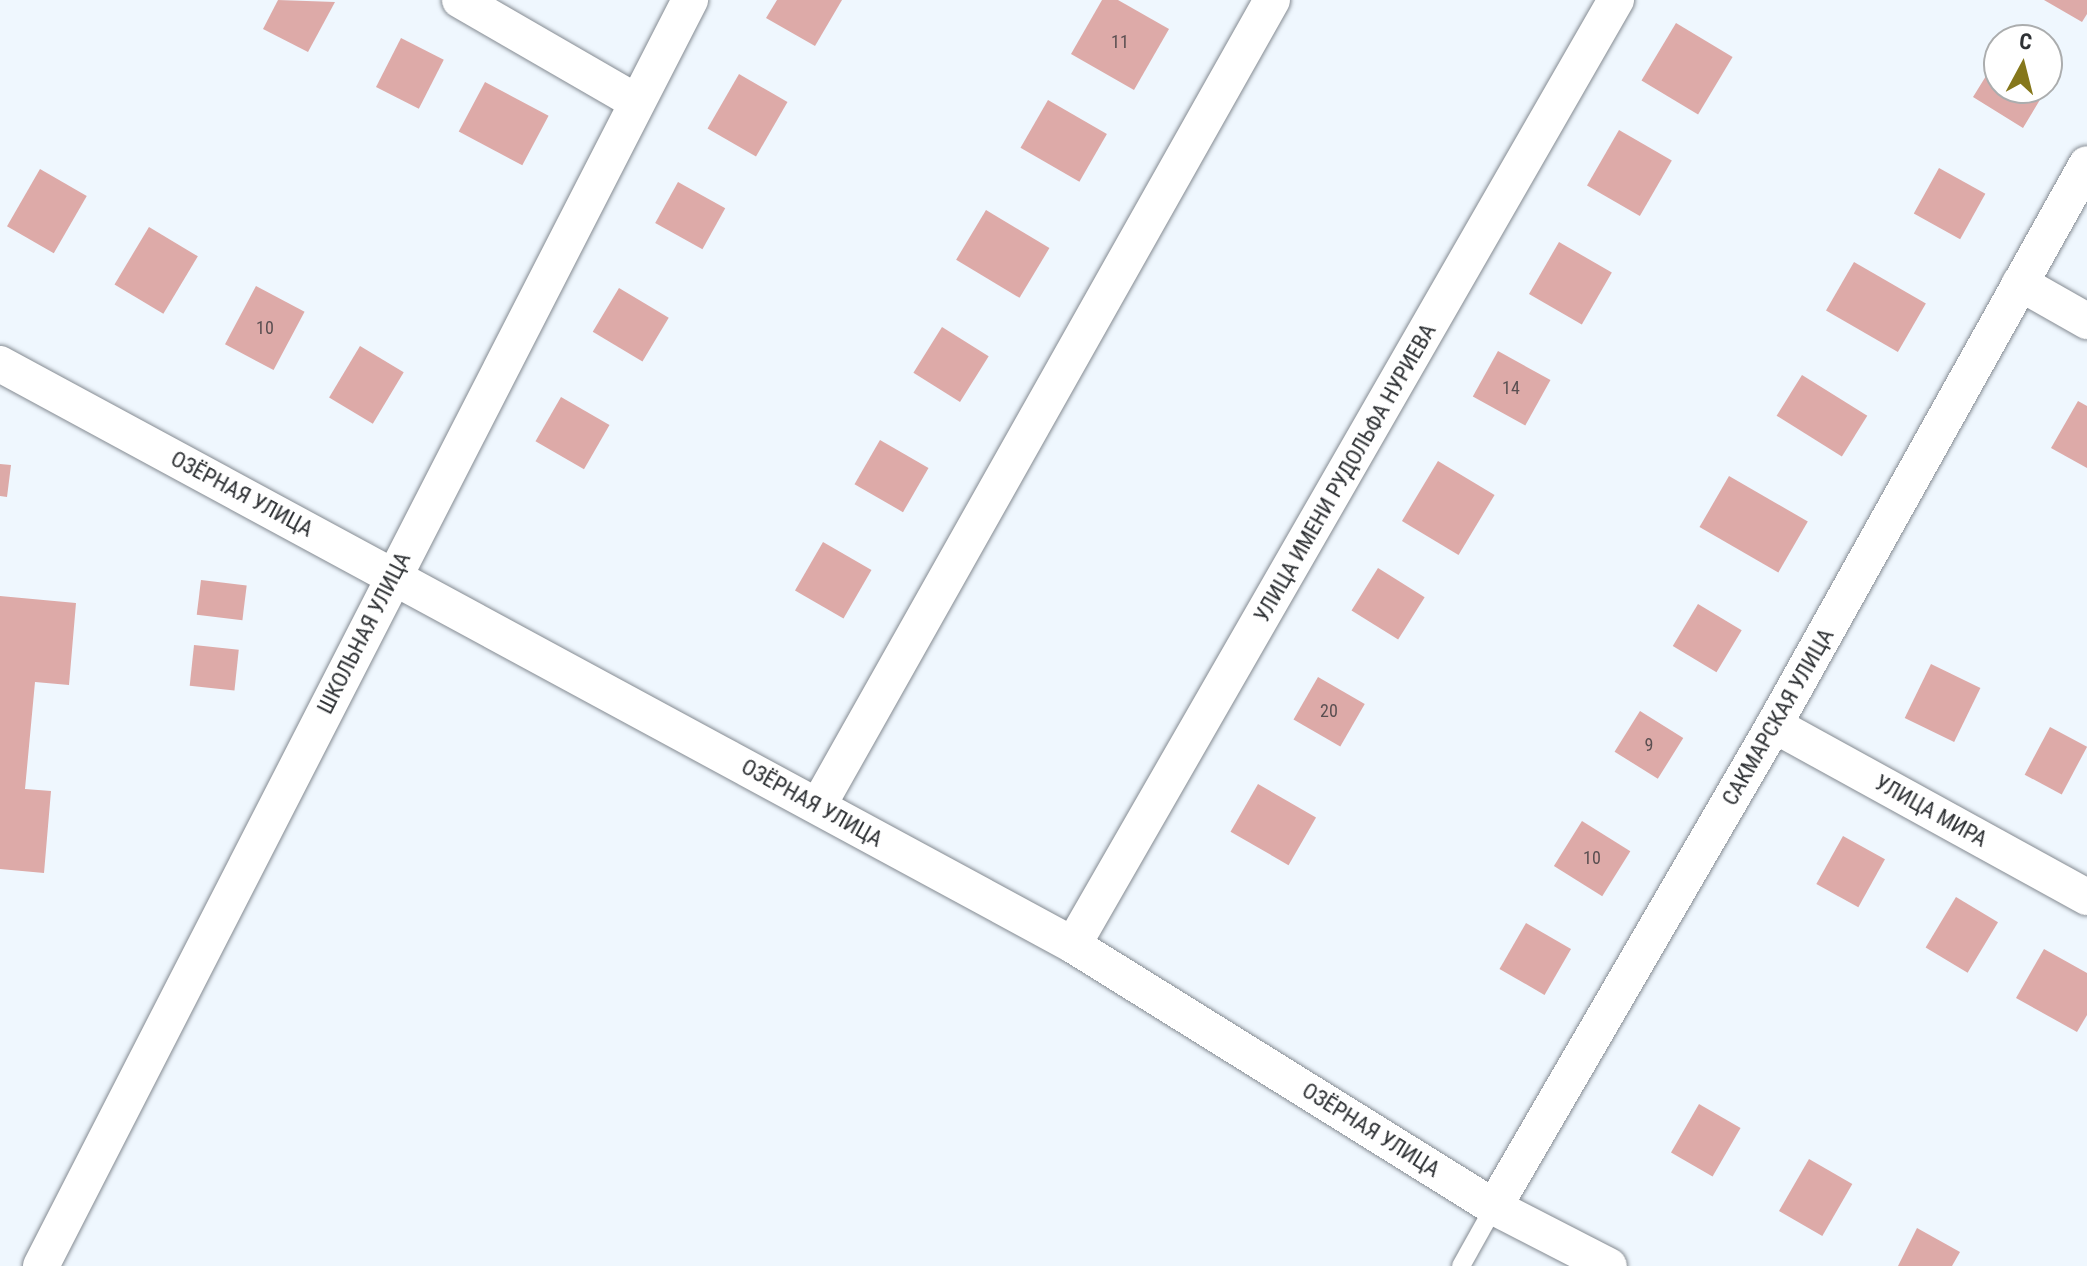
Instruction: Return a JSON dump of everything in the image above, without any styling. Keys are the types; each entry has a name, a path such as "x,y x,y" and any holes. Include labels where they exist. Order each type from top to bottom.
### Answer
{"street":[{"path":"460,0 637,102"},
{"name":"ШКОЛЬНАЯ УЛИЦА","path":"41,1266 690,0"},
{"path":"818,806 1272,0"},
{"name":"УЛИЦА ИМЕНИ РУДОЛЬФА НУРИЕВА","path":"1073,945 1616,0"},
{"name":"САКМАРСКАЯ УЛИЦА","path":"1494,1207 1774,725 2087,164"},
{"path":"2020,283 2087,321"},
{"name":"ОЗЁРНАЯ УЛИЦА","path":"0,364 1073,945 1494,1207 1609,1266"},
{"name":"УЛИЦА МИРА","path":"1774,725 2087,897"}],"lane":[{"name":"САКМАРСКАЯ УЛИЦА","path":"1461,1266 1494,1207"}],"building":[{"path":"278,0 335,2 308,52 263,29"},
{"path":"777,0 842,0 815,46 766,18"},
{"path":"1102,0 1118,0 1169,29 1134,90 1071,54"},
{"path":"2044,0 2087,0 2087,14 2082,22"},
{"path":"1676,23 1733,57 1698,114 1641,80"},
{"path":"401,38 444,60 419,109 376,87"},
{"path":"739,74 787,102 756,157 708,129"},
{"path":"1983,81 1983,103 1973,97"},
{"path":"485,82 549,116 522,165 459,131"},
{"path":"1048,100 1107,134 1079,182 1020,148"},
{"path":"1984,104 2037,104 2023,128"},
{"path":"1619,130 1672,160 1640,216 1587,185"},
{"path":"1939,168 1985,194 1960,239 1914,213"},
{"path":"40,169 87,196 54,253 7,226"},
{"path":"678,182 725,208 702,249 655,223"},
{"path":"986,210 1049,248 1020,298 956,260"},
{"path":"149,227 198,256 163,314 114,284"},
{"path":"1559,242 1612,272 1582,324 1529,294"},
{"path":"1854,262 1926,303 1898,352 1826,310"},
{"path":"256,286 305,312 274,370 225,344"},
{"path":"619,288 669,318 642,362 593,332"},
{"path":"942,327 989,356 960,402 913,373"},
{"path":"360,346 404,372 373,424 329,397"},
{"path":"1498,351 1550,380 1525,426 1473,396"},
{"path":"1802,375 1867,416 1842,457 1777,416"},
{"path":"561,397 609,425 584,469 536,441"},
{"path":"2078,401 2087,406 2087,468 2051,448"},
{"path":"880,440 928,468 903,512 854,484"},
{"path":"1438,461 1495,495 1459,555 1402,521"},
{"path":"0,464 11,465 7,497 0,496"},
{"path":"1729,476 1808,522 1778,573 1700,527"},
{"path":"823,542 871,570 843,618 795,590"},
{"path":"1378,568 1425,597 1398,640 1352,610"},
{"path":"201,580 247,586 242,620 197,615"},
{"path":"0,596 76,603 69,685 35,682 25,789 51,791 44,873 0,869"},
{"path":"1698,604 1742,630 1716,672 1673,646"},
{"path":"194,645 239,650 234,690 190,686"},
{"path":"1931,664 1980,688 1954,742 1905,718"},
{"path":"1318,677 1365,704 1340,746 1294,719"},
{"path":"1640,711 1683,738 1658,779 1615,752"},
{"path":"2050,727 2087,747 2062,794 2025,775"},
{"path":"1258,784 1316,818 1289,865 1230,832"},
{"path":"1582,821 1630,851 1602,896 1554,866"},
{"path":"1843,836 1885,859 1858,907 1816,884"},
{"path":"1956,897 1998,922 1968,973 1926,948"},
{"path":"1526,923 1571,949 1545,995 1500,969"},
{"path":"2044,949 2087,973 2087,1015 2077,1032 2016,998"},
{"path":"1699,1104 1741,1128 1713,1176 1671,1152"},
{"path":"1809,1159 1852,1184 1822,1236 1779,1211"},
{"path":"1917,1228 1960,1252 1952,1266 1898,1266"}]}
